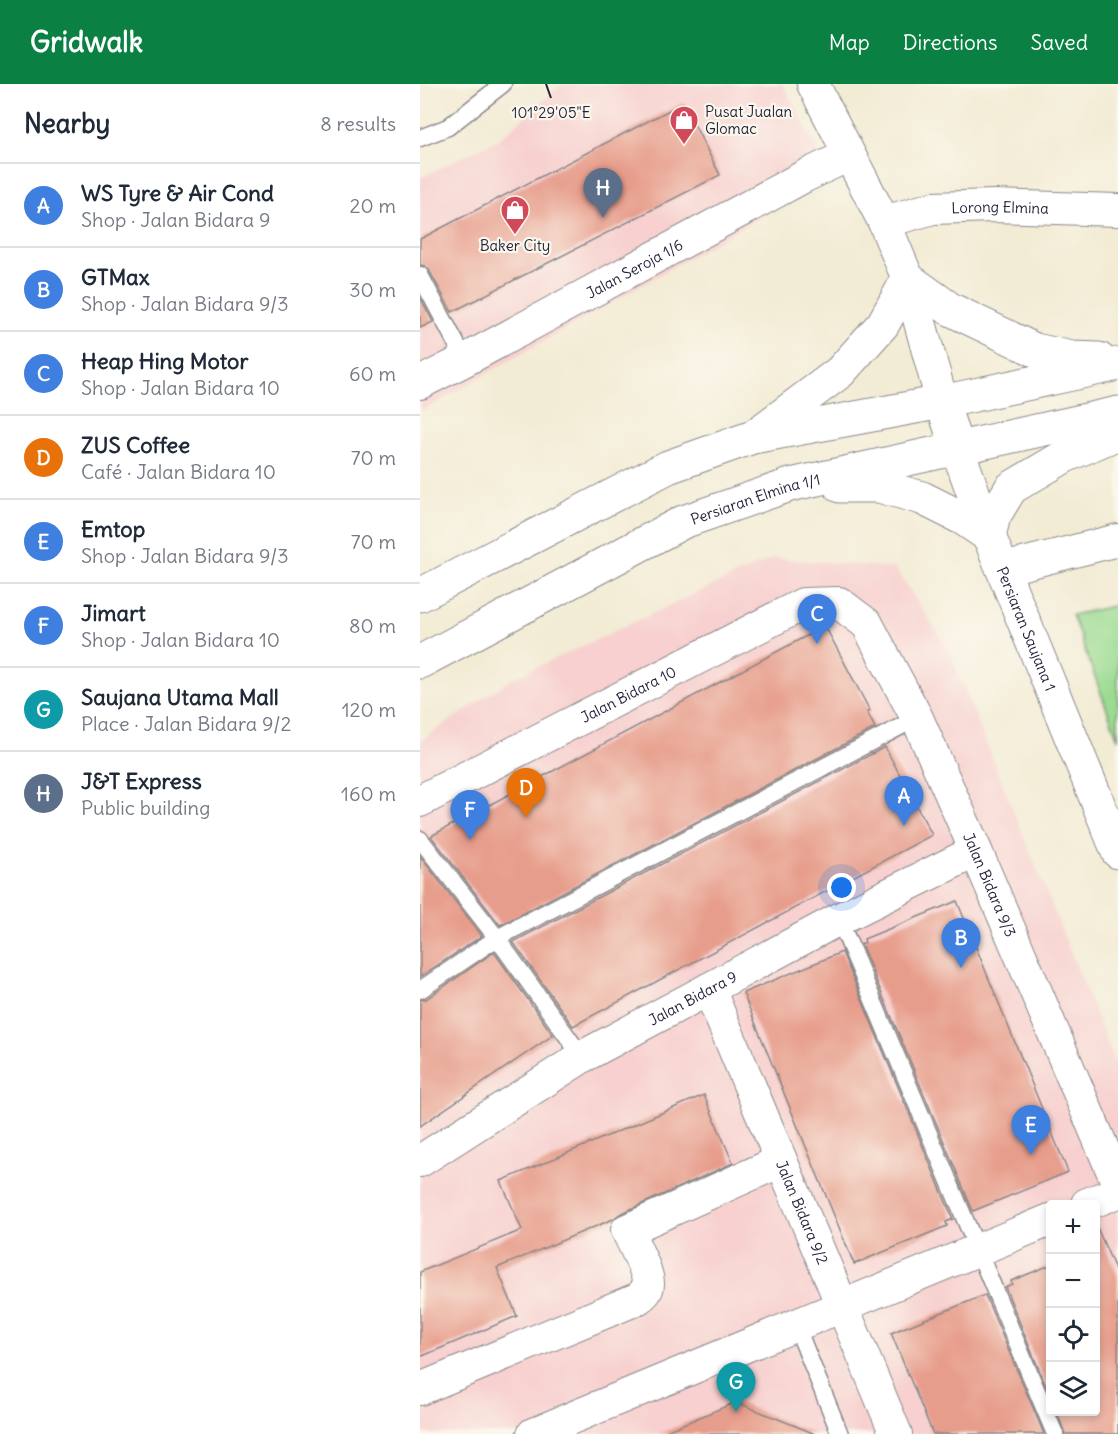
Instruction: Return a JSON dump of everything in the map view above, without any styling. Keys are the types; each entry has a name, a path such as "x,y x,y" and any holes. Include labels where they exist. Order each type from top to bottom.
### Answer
{"main road":[{"path":"753,437 840,372 883,324 908,279 950,309 1035,350 1072,358 1118,362"},
{"path":"420,595 668,467 753,437 942,402 1118,362"},
{"name":"Persiaran Saujana 1","path":"942,402 989,536 1111,817 1118,852"},
{"name":"Persiaran Elmina 1/1","path":"420,662 683,522 790,485 1118,413"},
{"path":"790,485 879,486 922,498 964,519 989,536 994,516 1011,488 1065,456 1118,433"}],"street":[{"path":"813,84 884,222 908,279 942,402"},
{"name":"Jalan Seroja 1/6","path":"420,383 849,154"},
{"name":"Lorong Elmina","path":"884,222 933,208 993,206 1118,210"},
{"path":"1003,569 1118,540"},
{"name":"Jalan Bidara 9/3","path":"839,603 867,624 917,718 1118,1184"},
{"name":"Jalan Bidara 10","path":"420,801 803,604 839,603"},
{"name":"Jalan Bidara 9","path":"420,1161 582,1057 840,919 976,851"},
{"name":"Jalan Bidara 9/2","path":"708,989 896,1434"},
{"path":"420,1389 637,1299 645,1293 648,1284 647,1276 627,1230 781,1161"},
{"path":"1097,1200 1118,1192"},
{"path":"533,1434 1046,1222"}],"lane":[{"path":"420,138 448,127 499,85"},
{"path":"420,275 465,360"},
{"path":"420,990 497,938 917,718"},
{"path":"420,839 497,938 582,1057"},
{"path":"840,919 1055,1434"},
{"path":"796,1325 840,1434"}],"shaded area":[{"path":"562,84 783,84 831,176 420,412 420,178 499,139"},
{"path":"773,558 895,568 948,648 1118,1070 1118,1434 420,1434 420,741 513,678"}],"green space":[{"path":"1118,605 1118,739 1072,615"}],"building":[{"path":"683,103 720,175 452,312 429,270 420,265 420,239"},
{"path":"420,297 433,322 420,328"},
{"path":"825,626 870,711 867,712 875,728 500,925 431,836"},
{"path":"885,747 932,835 573,1026 513,942"},
{"path":"420,856 482,936 420,977"},
{"path":"957,901 1068,1172 973,1211 861,944 865,943 864,939"},
{"path":"494,952 553,1035 420,1126 420,1000 426,999"},
{"path":"842,952 953,1219 946,1222 947,1226 854,1264 743,993"},
{"path":"704,1095 733,1163 613,1219 497,1268 517,1316 420,1357 420,1272 522,1230 501,1181"},
{"path":"1100,1235 1118,1276 1118,1434 1065,1434 1058,1416 1100,1416"},
{"path":"1046,1267 1046,1386 1005,1287 1012,1284 1011,1281"},
{"path":"985,1295 1044,1434 933,1434 891,1333"},
{"path":"736,1402 813,1434 659,1434"}],"place":[{"name":"Pusat Jualan Glomac","path":"684,146"},
{"name":"J&T Express","path":"603,218"},
{"name":"Baker City","path":"515,236"},
{"name":"Heap Hing Motor","path":"817,644"},
{"name":"ZUS Coffee","path":"526,818"},
{"name":"WS Tyre & Air Cond","path":"904,826"},
{"name":"Jimart","path":"470,840"},
{"name":"GTMax","path":"961,968"},
{"name":"Emtop","path":"1031,1155"},
{"name":"Saujana Utama Mall","path":"736,1412"}]}
